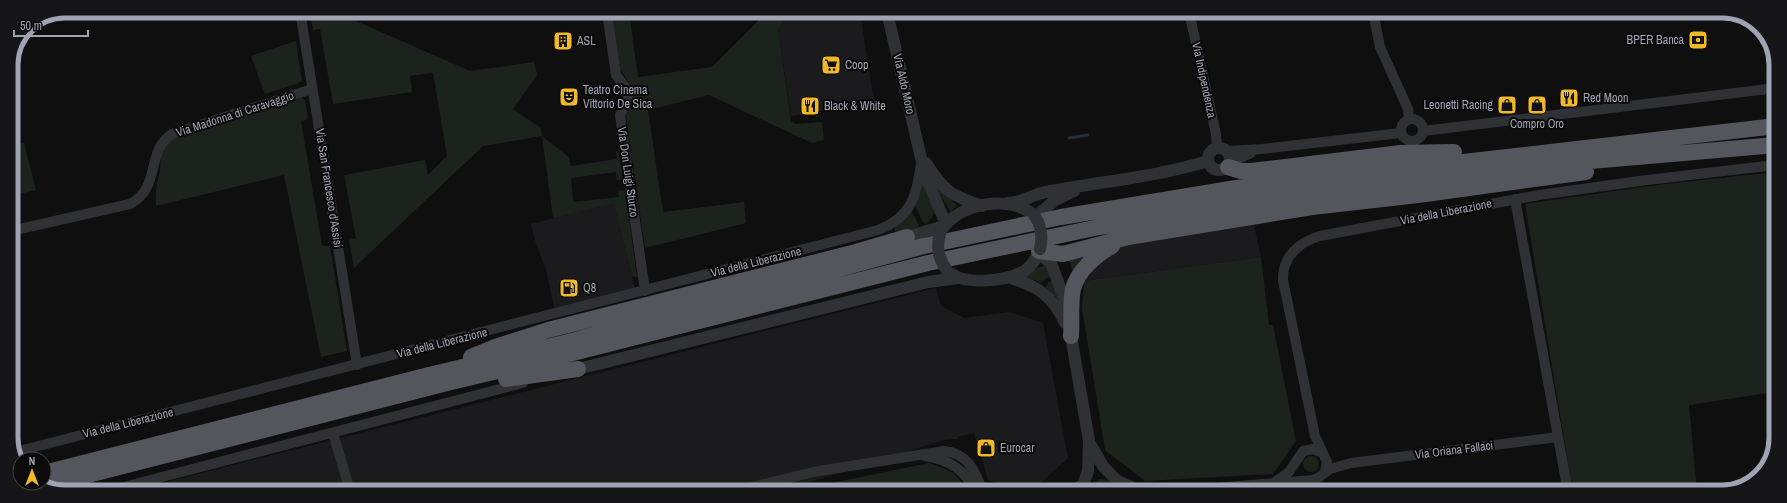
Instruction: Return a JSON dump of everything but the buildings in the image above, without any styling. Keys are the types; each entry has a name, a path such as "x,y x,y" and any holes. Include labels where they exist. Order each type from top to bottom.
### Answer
{"highway":[{"path":"52,471 429,375 564,343 924,246 1061,217 1236,188 1769,127"},
{"path":"1225,157 1241,170 1252,171 1402,153 1441,153 1643,134 1755,128"},
{"path":"55,484 928,263 1099,227 1235,204 1446,176 1532,166 1769,146"},
{"path":"1039,251 1063,254 1128,237 1312,207 1418,195 1757,147"},
{"path":"429,375 498,346 548,330 848,254 907,237"},
{"path":"1071,336 1073,289 1077,280 1088,264 1098,254 1128,237"},
{"path":"307,420 376,408 496,381 578,369"}],"street":[{"name":"Via San Francesco d'Assisi","path":"301,18 356,365"},
{"name":"Via Don Luigi Sturzo","path":"608,18 616,75 629,92 627,102 620,115 645,291"},
{"name":"Via Aldo Moro","path":"888,18 927,182 941,210 943,228"},
{"name":"Via Indipendenza","path":"1190,18 1216,134 1225,157"},
{"path":"1374,18 1380,47 1408,108 1409,119"},
{"name":"Via Madonna di Caravaggio","path":"18,229 130,204 146,191 161,143 172,134 312,89"},
{"path":"1423,131 1769,89"},
{"path":"1409,119 1419,121 1423,131 1419,138 1414,141 1406,140 1401,134 1402,124 1409,119"},
{"path":"1210,164 1211,151 1225,157 1262,149 1401,134"},
{"name":"Via della Liberazione","path":"20,451 869,233 887,227 900,218 907,210 913,200 917,187 921,156"},
{"name":"Via Aldo Moro","path":"921,156 944,189 956,196 983,206"},
{"path":"907,237 943,228 965,211 983,206 1020,202 1041,193 1083,187 1190,166 1210,164 1220,170 1225,157"},
{"name":"Via della Liberazione","path":"1324,455 1316,442 1310,418 1282,280 1283,267 1294,250 1302,243 1320,236 1516,199 1646,180 1769,166"},
{"path":"1037,216 1054,201 1083,187"},
{"path":"1516,199 1567,485"},
{"path":"1007,203 1018,206 1037,216"},
{"path":"943,228 938,246 939,254 946,270 958,278 966,281 977,281 1008,277 1025,270 1033,262 1039,251 1041,236 1037,216"},
{"name":"Via della Liberazione","path":"869,233 879,233 895,237 907,237"},
{"path":"1039,251 1051,263 1065,301 1089,441 1088,471 1083,485"},
{"path":"1008,277 1040,290 1047,295 1060,313 1071,336"},
{"path":"131,485 578,369 928,282 958,278"},
{"name":"Via della Liberazione","path":"1272,483 1285,476 1300,455 1310,434 1310,418"},
{"path":"333,433 349,485"},
{"name":"Via Oriana Fallaci","path":"1351,463 1558,437"},
{"path":"1089,441 1103,466 1118,485"},
{"path":"1308,479 1299,473 1297,469 1300,455 1313,449 1336,462 1351,463"},
{"path":"762,485 813,472 944,451 961,455 972,467 980,485"},
{"path":"918,455 937,459 956,467 967,478 971,485"},
{"path":"1324,455 1327,462 1325,472"},
{"path":"1248,485 1318,478 1325,472 1335,467 1351,463"},
{"path":"1084,485 1096,474 1105,474 1128,485"}],"shaded area":[{"path":"310,18 349,18 470,71 534,62 537,75 513,109 541,128 542,136 483,146 354,268 349,240 356,238 344,175 425,160 428,175 447,156 433,73 410,76 412,92 333,104 320,29 313,30"},
{"path":"613,18 630,18 638,77 712,67 761,18 782,18 782,24 778,30 791,121 795,124 822,122 824,140 812,143 709,95 648,110 663,212 744,202 746,223 645,248 626,116 634,99 633,89 620,69"},
{"name":"Coop","path":"782,18 861,18 874,102 791,116 778,30 782,24"},
{"path":"296,41 302,81 265,94 251,56"},
{"path":"302,98 305,100 308,119 301,121 322,246 330,246 347,351 321,357 284,175 156,206 156,190 162,149 173,138"},
{"path":"542,136 569,157 571,166 617,159 616,151 619,152 623,180 617,180 616,172 571,178 573,202 619,197 618,191 625,190 637,277 632,276 614,203 553,218"},
{"path":"24,143 36,190 18,194 18,144"},
{"path":"1769,173 1769,393 1689,405 1696,485 1572,485 1525,204 1658,185"},
{"path":"922,183 935,211 932,218 925,225 914,205"},
{"path":"934,185 957,205 951,212"},
{"path":"614,202 637,297 556,318 546,269 536,244 531,224"},
{"path":"911,211 919,227 904,232 895,231 895,227"},
{"path":"1253,221 1261,257 1084,281 1098,261 1131,241"},
{"path":"1092,250 1075,271 1072,270 1068,257"},
{"path":"1261,257 1269,325 1273,325 1296,441 1273,474 1145,481 1105,450 1082,308 1084,281"},
{"path":"1047,264 1052,275 1041,283 1035,280 1021,278 1035,269"},
{"path":"1054,280 1059,300 1045,288 1049,282"},
{"path":"936,288 941,306 964,318 1009,312 1043,323 1068,458 1039,485 1003,485 988,480 974,433 958,437 958,439 944,440 799,485 154,485"},
{"path":"1308,456 1314,456 1319,461 1317,470 1314,472 1308,472 1303,467 1303,461"},
{"path":"929,463 952,472 963,485 822,485"},
{"path":"1100,479 1106,480 1113,485 1091,485"}],"waterway":[{"path":"1069,138 1088,135"}],"place":[{"name":"BPER Banca","path":"1698,40"},
{"name":"ASL","path":"563,41"},
{"name":"Coop","path":"831,65"},
{"name":"Teatro Cinema Vittorio De Sica","path":"569,97"},
{"name":"Red Moon","path":"1569,98"},
{"name":"Leonetti Racing","path":"1507,105"},
{"name":"Compro Oro","path":"1537,105"},
{"name":"Black & White","path":"810,106"},
{"name":"Q8","path":"569,288"},
{"name":"Eurocar","path":"986,448"}]}
